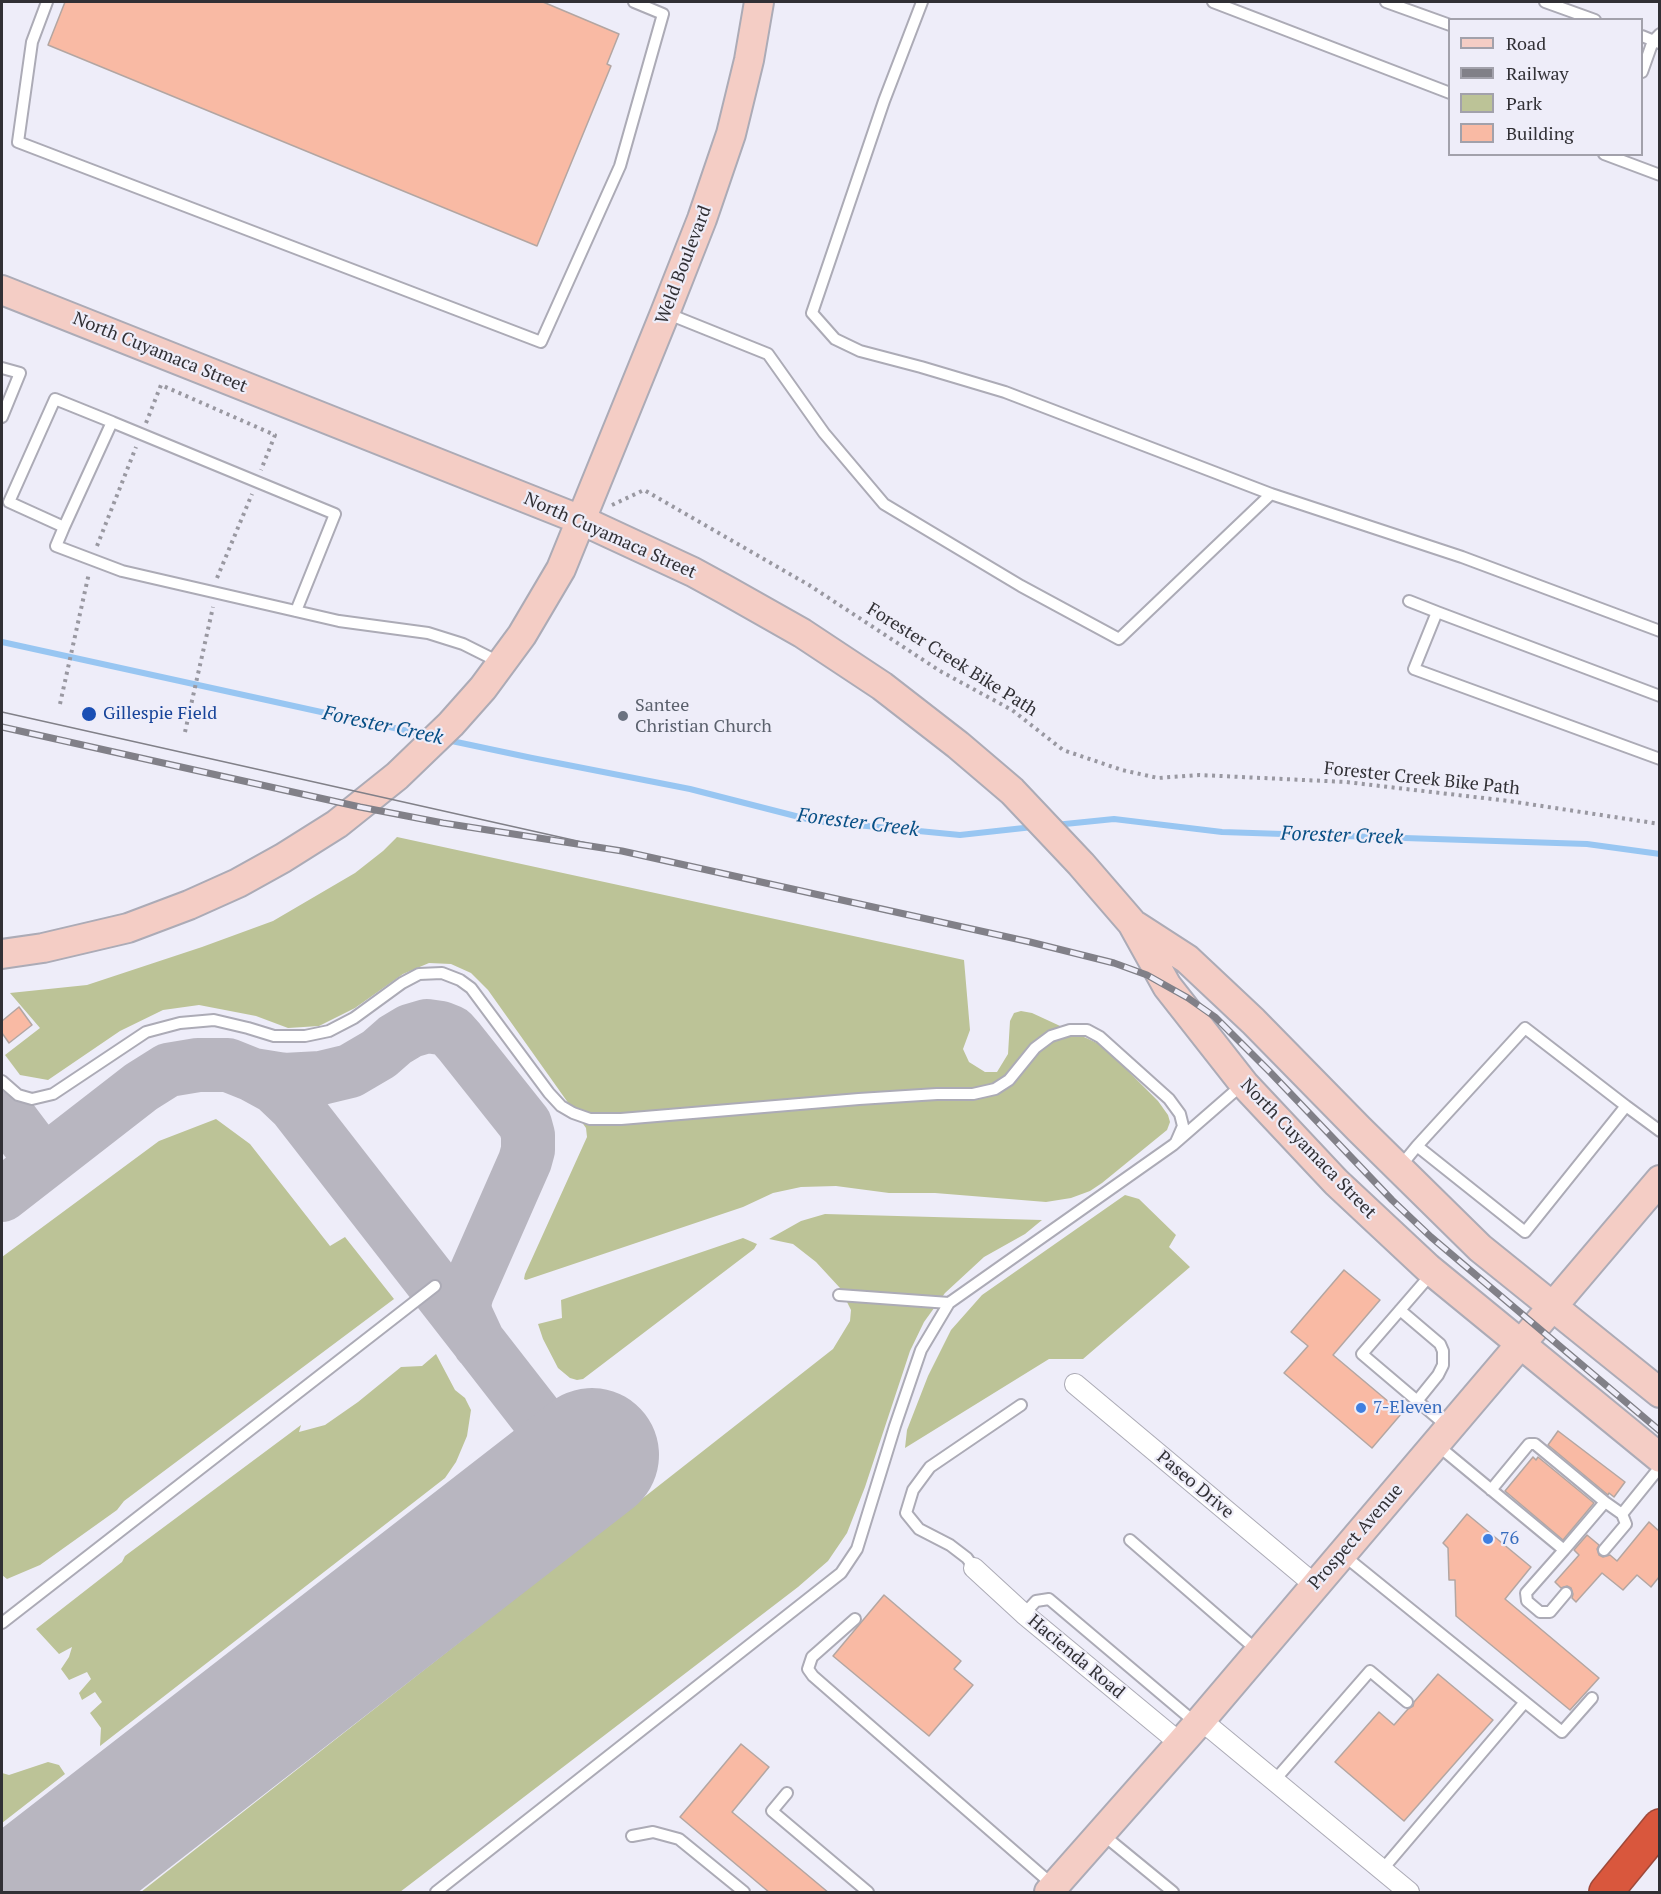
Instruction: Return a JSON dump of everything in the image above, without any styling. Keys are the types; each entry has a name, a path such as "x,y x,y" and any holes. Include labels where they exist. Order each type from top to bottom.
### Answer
{"highway":[{"path":"1606,1893 1659,1826"}],"main road":[{"name":"Weld Boulevard","path":"2,954 43,948 104,934 158,917 209,896 284,858 352,813 389,783 475,698 533,618 561,569 581,520 702,219 731,134 749,60 759,2"},
{"name":"North Cuyamaca Street","path":"2,290 581,520 693,572 802,633 882,686 958,745 1012,791 1081,864 1132,923 1167,986 1244,1084 1336,1182 1433,1272 1659,1458"},
{"name":"North Cuyamaca Street","path":"1132,923 1187,959 1253,1021 1480,1248 1659,1393"},
{"name":"Prospect Avenue","path":"1052,1889 1259,1652 1659,1180"}],"street":[{"name":"Paseo Drive","path":"1075,1384 1315,1585"},
{"name":"Hacienda Road","path":"974,1568 1024,1614 1274,1781 1408,1893"}],"lane":[{"path":"47,2 32,42 18,142 541,342 620,166 663,14 634,2"},
{"path":"922,2 884,101 812,313 835,339 860,351 1005,392 1271,494 1462,557 1659,631"},
{"path":"1213,2 1448,93"},
{"path":"1386,2 1448,25"},
{"path":"1545,2 1589,18"},
{"path":"1643,68 1657,39"},
{"path":"1611,156 1659,175"},
{"path":"665,313 768,354 824,433 884,504 1028,590 1119,639 1271,494"},
{"path":"2,368 20,373 2,417"},
{"path":"64,527 9,502 55,399 335,514 296,611"},
{"path":"112,422 56,546 116,569 339,621 428,633 463,644 502,663"},
{"path":"1409,601 1659,696"},
{"path":"1437,612 1414,669 1659,759"},
{"path":"2,1081 18,1095 32,1099 53,1094 146,1032 180,1023 214,1020 274,1036 305,1036 329,1031 354,1018 402,983 419,974 442,973 460,980 471,988 561,1106 590,1119 621,1119 860,1099 972,1094 995,1089 1009,1080 1035,1048 1050,1036 1070,1030 1087,1030 1100,1037 1169,1098 1180,1114 1182,1126 1176,1142"},
{"path":"1399,1168 1525,1028 1659,1131"},
{"path":"436,1893 841,1573 857,1549 921,1350 949,1303 1176,1142 1244,1084"},
{"path":"1417,1146 1525,1232 1626,1106"},
{"path":"1433,1272 1362,1354 1417,1401 1442,1436 1491,1490 1516,1505 1564,1550"},
{"path":"2,1623 435,1286"},
{"path":"839,1295 949,1303"},
{"path":"1400,1310 1440,1344 1443,1351 1443,1365 1438,1375 1417,1401"},
{"path":"974,1568 967,1558 950,1545 919,1529 906,1513 913,1490 930,1467 1021,1405"},
{"path":"1491,1490 1529,1444 1535,1444 1622,1514 1626,1524 1604,1550"},
{"path":"1547,1470 1556,1460"},
{"path":"1622,1514 1659,1467"},
{"path":"1574,1493 1582,1483"},
{"path":"1566,1593 1550,1612 1540,1612 1527,1601 1526,1593 1605,1502"},
{"path":"1130,1540 1259,1652"},
{"path":"1342,1554 1562,1732 1592,1698"},
{"path":"1024,1614 1036,1601 1049,1599 1193,1729"},
{"path":"855,1619 812,1657 808,1670 1052,1889"},
{"path":"1274,1781 1370,1671 1407,1702"},
{"path":"1382,1870 1525,1702"},
{"path":"787,1793 772,1811 868,1893"},
{"path":"632,1836 653,1832 679,1839 744,1893"},
{"path":"1101,1833 1173,1893"}],"path":[{"path":"60,704 93,560 161,386 275,435 217,578 210,626 185,732"},
{"name":"Forester Creek Bike Path","path":"581,520 644,490 809,585 940,671 1012,710 1063,750 1122,770 1158,778 1198,776 1346,782 1509,801 1659,824"}],"green space":[{"path":"397,837 964,960 970,1030 963,1049 969,1062 985,1072 997,1072 1008,1054 1010,1021 1014,1013 1021,1011 1032,1013 1097,1043 1158,1101 1170,1122 1167,1130 1102,1183 1090,1191 1071,1198 1046,1202 935,1193 889,1193 836,1186 801,1187 773,1193 743,1207 526,1280 524,1279 525,1274 587,1137 586,1128 488,990 471,973 451,964 429,963 403,974 355,1008 319,1026 288,1028 256,1016 199,1005 163,1010 120,1031 48,1080 20,1075 5,1055 40,1028 10,993 87,985 273,921 355,873"},
{"path":"216,1119 250,1144 330,1246 345,1237 394,1299 124,1501 117,1510 40,1565 7,1579 2,1575 2,1257 159,1141"},
{"path":"1125,1195 1139,1199 1176,1235 1169,1247 1190,1267 1083,1359 1049,1359 905,1448 907,1430 928,1376 951,1330 982,1295"},
{"path":"825,1214 1042,1220 1025,1234 984,1257 945,1293 924,1322 910,1351 865,1487 847,1533 828,1561 798,1587 400,1892 141,1892 833,1349 850,1321 851,1310 840,1288 816,1262 793,1244 769,1239 801,1221"},
{"path":"743,1238 757,1244 754,1249 583,1379 570,1378 558,1368 538,1324 562,1318 561,1300"},
{"path":"436,1354 455,1390 465,1398 471,1410 467,1436 456,1462 445,1478 100,1746 101,1728 90,1713 102,1702 95,1692 82,1700 79,1693 91,1679 87,1672 69,1680 61,1669 72,1647 59,1654 36,1629 122,1562 125,1556 301,1425 299,1432 325,1425 401,1367 422,1366"},
{"path":"48,1762 59,1765 65,1774 2,1823 2,1773 9,1775"}],"building":[{"path":"65,2 543,2 619,34 607,64 611,66 537,246 48,45"},
{"path":"19,1007 32,1025 9,1043 2,1033 2,1021"},
{"path":"1344,1270 1380,1300 1333,1355 1402,1413 1372,1448 1284,1373 1308,1346 1291,1332"},
{"path":"1558,1431 1625,1482 1614,1497 1609,1493 1608,1495 1548,1445"},
{"path":"1533,1457 1536,1460 1538,1457 1594,1503 1563,1540 1505,1491"},
{"path":"1467,1514 1531,1567 1505,1599 1599,1678 1570,1710 1456,1616 1455,1580 1449,1580 1448,1548 1443,1543"},
{"path":"1649,1522 1659,1531 1659,1577 1651,1587 1637,1575 1623,1590 1602,1573 1576,1602 1572,1598 1571,1588 1567,1586 1561,1588 1555,1582 1579,1555 1574,1550 1587,1535 1599,1545 1597,1549 1599,1555 1603,1557 1610,1555 1617,1561"},
{"path":"884,1595 961,1661 954,1669 973,1685 929,1736 833,1656"},
{"path":"1438,1674 1493,1720 1404,1821 1335,1762 1379,1712 1394,1725 1413,1706"},
{"path":"741,1744 769,1767 732,1812 829,1893 770,1893 680,1817"}],"waterway":[{"name":"Forester Creek","path":"2,642 426,735"},
{"name":"Forester Creek","path":"447,740 690,789 815,821 960,835 1033,827"},
{"name":"Forester Creek","path":"1055,825 1114,819 1222,832 1587,844 1660,854"}],"taxiway":[{"path":"253,1075 284,1080 321,1078 350,1071 379,1054 410,1031 427,1026 451,1032 459,1041 525,1124 528,1135 525,1161 464,1304 466,1315 479,1343"},
{"path":"2,1195 141,1087 168,1070 198,1065 228,1065 253,1075 275,1087 295,1106 576,1467"},
{"path":"6,1113 43,1162"}],"runway":[{"path":"29,1892 592,1455"}],"tram line":[{"path":"2,712 622,851"}],"railway":[{"path":"2,727 360,807 443,823 622,851 1030,942 1114,963 1147,975 1188,998 1215,1017 1392,1200 1431,1237 1660,1431"}],"place":[{"name":"Gillespie Field","path":"89,714"},
{"name":"Santee Christian Church","path":"623,716"},
{"name":"7-Eleven","path":"1361,1408"},
{"name":"76","path":"1488,1539"}]}
